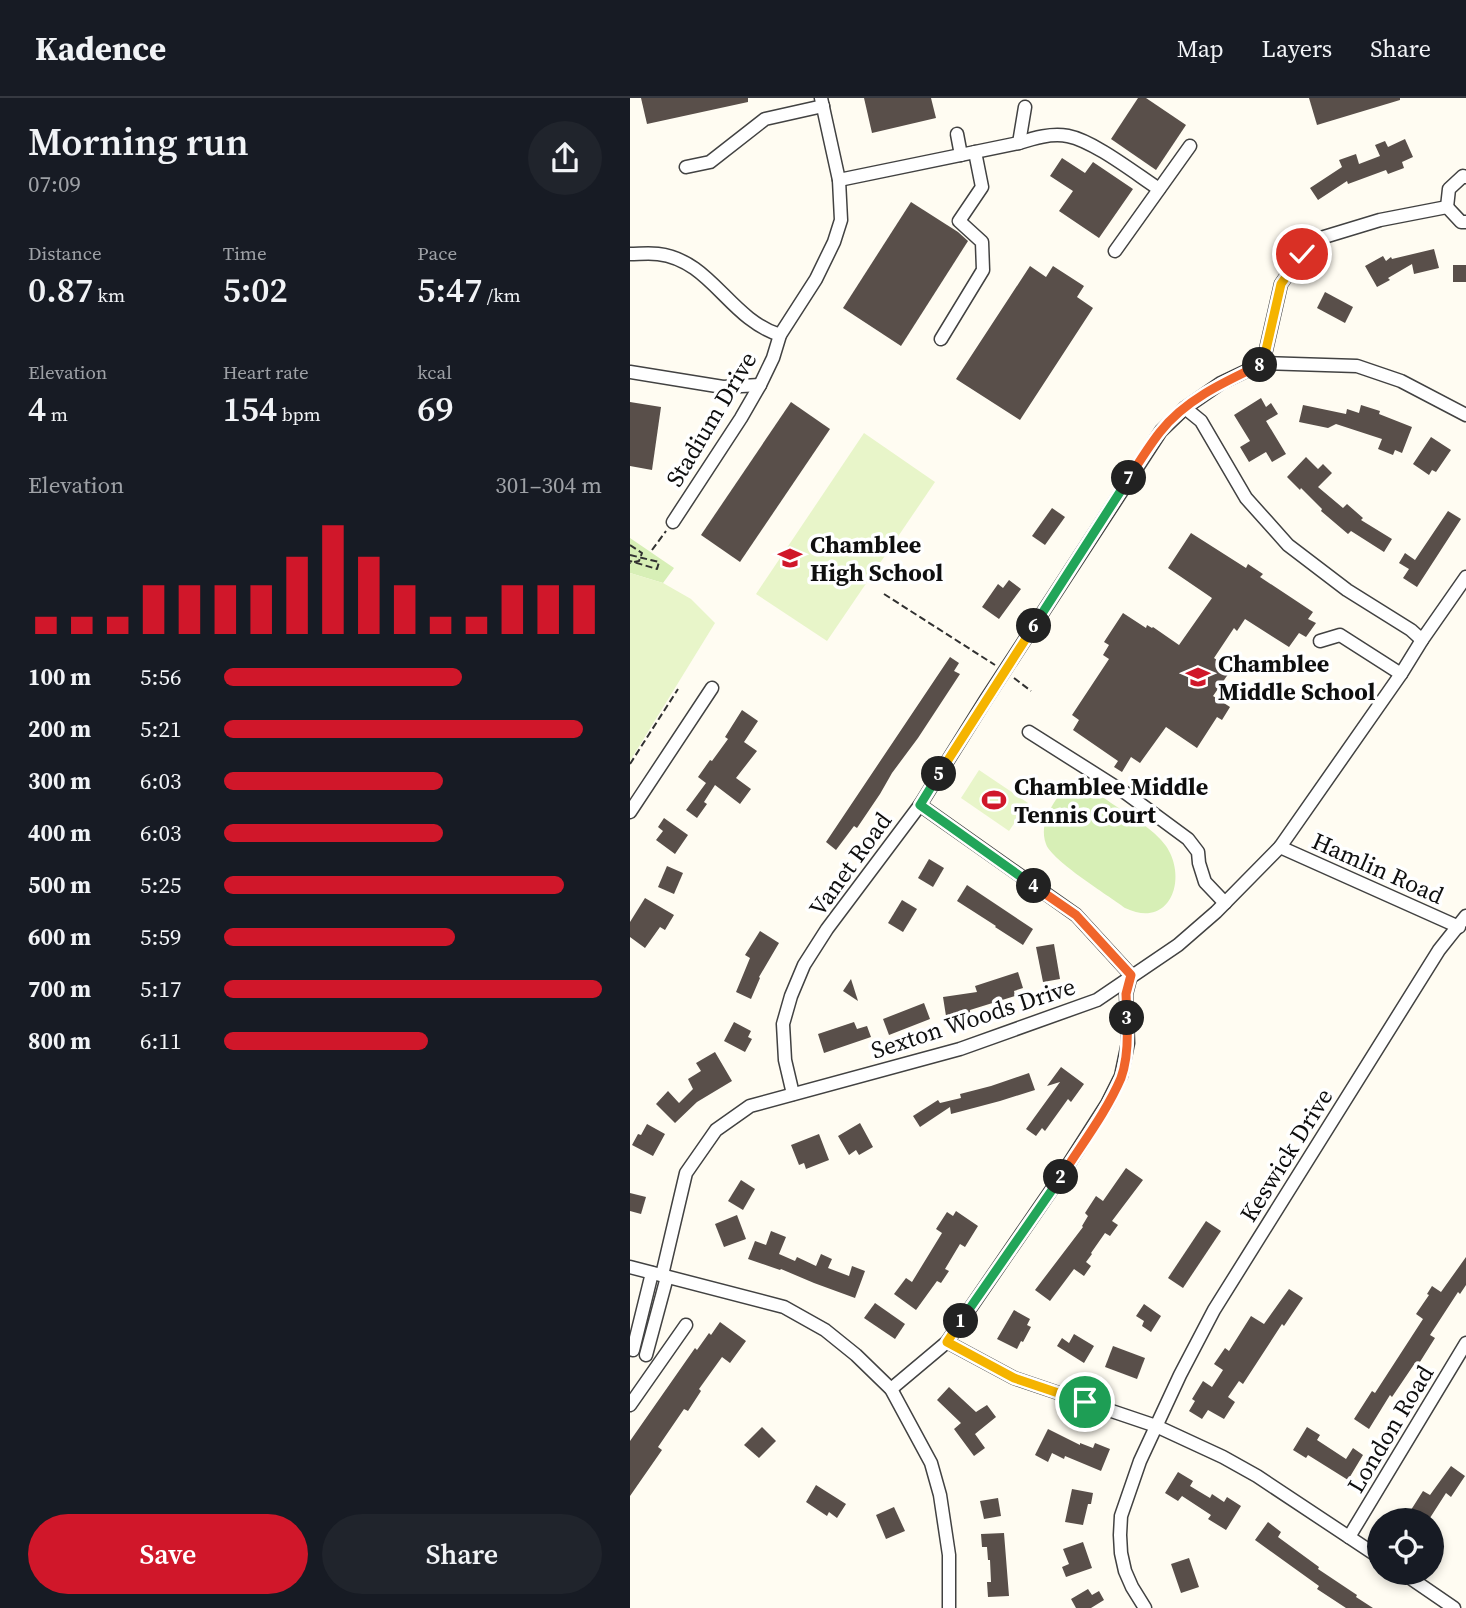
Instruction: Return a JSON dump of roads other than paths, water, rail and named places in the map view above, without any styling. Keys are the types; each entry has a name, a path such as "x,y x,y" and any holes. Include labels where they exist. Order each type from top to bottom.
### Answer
{"street":[{"path":"796,98 799,111"},
{"path":"686,167 710,162 765,119 822,102"},
{"name":"Stadium Drive","path":"673,522 760,385 780,335 816,279 834,242 841,220 839,180 822,102"},
{"path":"1018,143 1025,107"},
{"path":"957,134 961,155"},
{"path":"839,180 1041,136 1067,136 1090,144 1159,189"},
{"path":"1115,251 1190,146"},
{"path":"941,339 984,270 982,242 958,221 982,187 975,152"},
{"path":"1466,177 1449,189 1447,206 1461,222 1466,222"},
{"path":"1263,363 1281,284 1302,254 1324,237 1380,220 1447,206"},
{"path":"630,254 659,254 680,260 712,282 744,316 768,332 780,335"},
{"name":"Vanet Road","path":"793,1094 785,1059 783,1024 804,965 827,929 920,805 1161,431 1185,408 1222,383 1263,363 1357,366 1401,381 1466,415"},
{"path":"630,372 723,387 760,385"},
{"path":"1185,408 1200,421 1246,498 1288,545 1346,590 1422,640"},
{"name":"Sexton Woods Drive","path":"660,1275 686,1173 716,1130 750,1106 960,1049 1097,1000 1178,945 1216,912 1280,848 1466,577"},
{"path":"1320,641 1340,635 1401,674"},
{"path":"630,811 712,688"},
{"path":"1029,733 1127,794 1188,839 1198,852 1205,882 1225,902"},
{"path":"891,1389 947,1342 1061,1176 1107,1104 1121,1076 1128,1043 1126,994 1131,975 1076,915 920,805"},
{"name":"Hamlin Road","path":"1280,848 1462,922"},
{"name":"Keswick Drive","path":"1145,1608 1125,1571 1121,1553 1121,1516 1140,1461 1156,1426 1214,1310 1439,950 1462,922"},
{"path":"630,1267 784,1307 825,1330 891,1389 931,1464 940,1494 949,1555 949,1608"},
{"path":"646,1355 631,1349 660,1275"},
{"path":"653,1370 646,1355 660,1275"},
{"path":"630,1405 686,1325"},
{"path":"947,1342 1014,1378 1156,1426 1223,1457 1257,1476 1367,1549"},
{"name":"London Road","path":"1349,1537 1466,1343"},
{"path":"1420,1585 1454,1608"}],"place":[{"name":"Chamblee High School","path":"790,558"},
{"name":"Chamblee Middle School","path":"1198,677"},
{"name":"Chamblee Middle Tennis Court","path":"994,800"}]}
